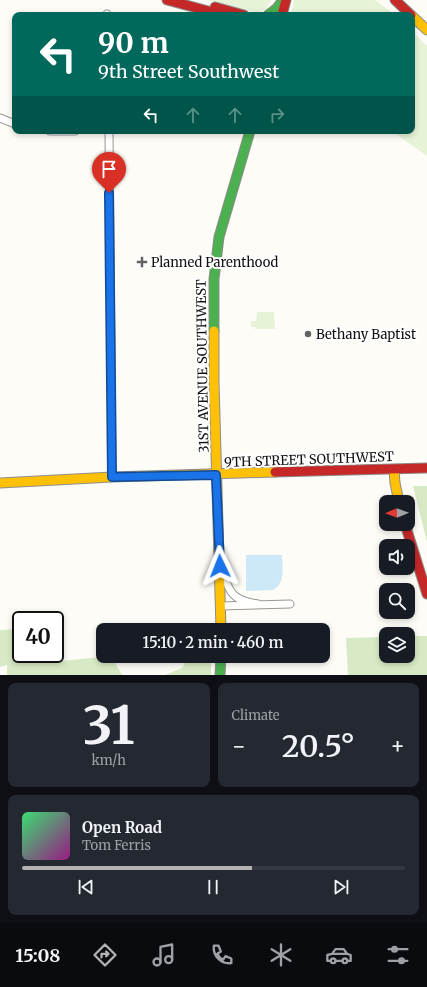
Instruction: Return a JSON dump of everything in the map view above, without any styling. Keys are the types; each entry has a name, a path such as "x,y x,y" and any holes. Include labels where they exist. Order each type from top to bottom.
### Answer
{"main road":[{"path":"167,0 212,12"},
{"path":"191,0 233,12"},
{"path":"272,12 284,0"},
{"path":"282,12 284,0"},
{"path":"394,0 408,12"},
{"path":"415,18 427,30"},
{"name":"31ST AVENUE SOUTHWEST","path":"221,623 214,382 214,264 222,224 249,134"},
{"name":"9TH STREET SOUTHWEST","path":"0,483 112,477 427,468"},
{"path":"394,470 398,495"},
{"path":"408,531 427,594"},
{"path":"220,675 221,663"}],"street":[{"path":"0,118 12,123"},
{"path":"109,134 112,477"},
{"path":"219,554 230,592 238,600 258,604"},
{"path":"221,606 290,604"}],"green space":[{"path":"208,0 271,0 266,9 260,12 254,12"},
{"path":"294,0 375,0 391,12 292,12"},
{"path":"415,34 427,46 427,156 396,134 415,134"},
{"path":"257,312 274,312 275,329 255,329 255,327 251,327 251,321 256,321"},
{"path":"413,486 427,486 427,542"},
{"path":"12,629 12,663 64,663 64,661 96,658 96,663 115,663 122,675 7,675 7,665 0,667 0,630"},
{"path":"415,636 427,636 427,675 348,675 346,638 379,637 379,663 415,663"},
{"path":"185,663 211,663 211,675 165,675 182,668"}],"water":[{"path":"246,555 282,555 283,569 280,584 273,590 246,591"}],"traffic: fast":[{"path":"272,12 283,0"},
{"path":"214,331 214,279 219,237 249,134"},
{"path":"220,675 221,663"}],"traffic: slow":[{"path":"415,19 427,30"},
{"path":"214,331 221,623"},
{"path":"394,470 398,495"},
{"path":"0,483 112,477 275,472"}],"traffic: jam":[{"path":"167,0 212,12"},
{"path":"283,12 286,0"},
{"path":"395,0 408,12"},
{"path":"215,7 233,12"},
{"path":"275,472 427,468"},
{"path":"407,531 427,594"}],"place":[{"name":"Planned Parenthood","path":"142,262"},
{"name":"Bethany Baptist","path":"308,334"}],"route":[{"path":"109,193 112,477 216,475 220,566"}]}
